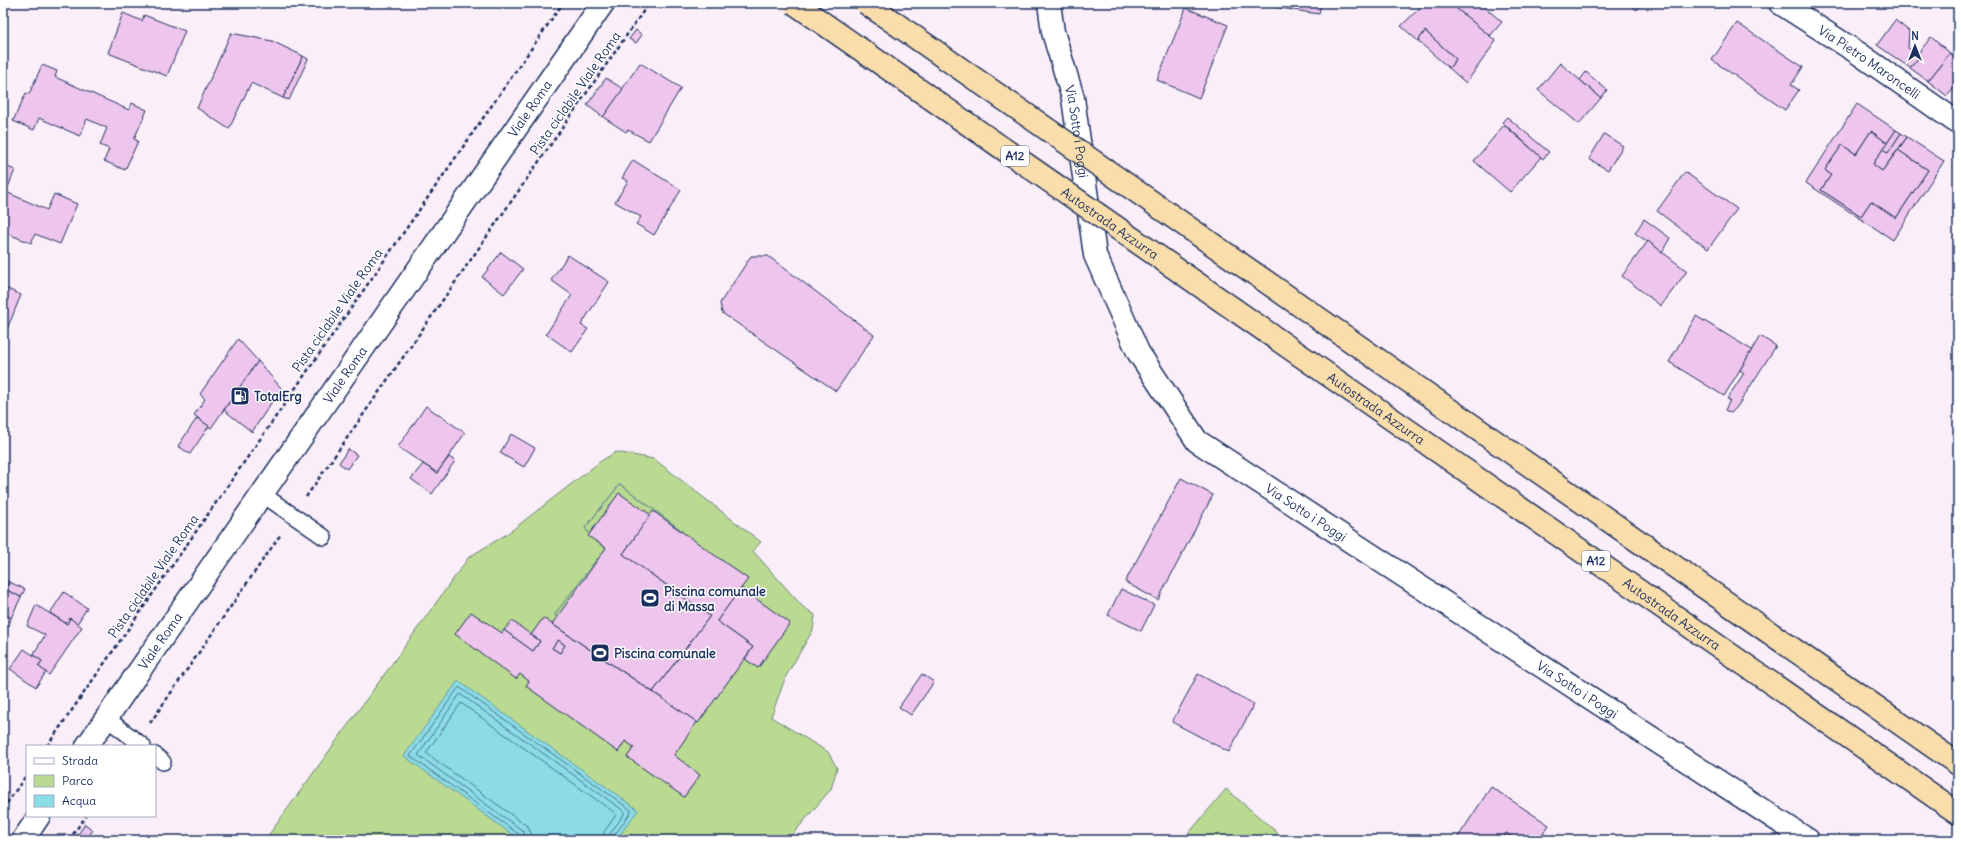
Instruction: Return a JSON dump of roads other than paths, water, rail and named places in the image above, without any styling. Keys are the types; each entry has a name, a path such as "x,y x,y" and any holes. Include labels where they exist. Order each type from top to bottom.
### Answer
{"highway":[{"name":"Autostrada Azzurra","path":"794,3 1958,813"},
{"path":"866,3 1958,764"}],"street":[{"name":"Viale Roma","path":"88,745 603,3"},
{"name":"Via Sotto i Poggi","path":"1049,3 1053,32 1073,98 1095,255 1138,352 1196,441 1808,840"},
{"name":"Via Pietro Maroncelli","path":"1780,3 1858,53 1958,123"},
{"path":"23,840 38,817"}],"lane":[{"path":"262,494 324,537"},
{"path":"106,718 140,744"}],"water":[{"path":"458,681 638,810 616,840 520,840 404,756"}],"place":[{"name":"TotalErg","path":"240,396"},
{"name":"Piscina comunale di Massa","path":"650,598"},
{"name":"Piscina comunale","path":"600,653"}]}
